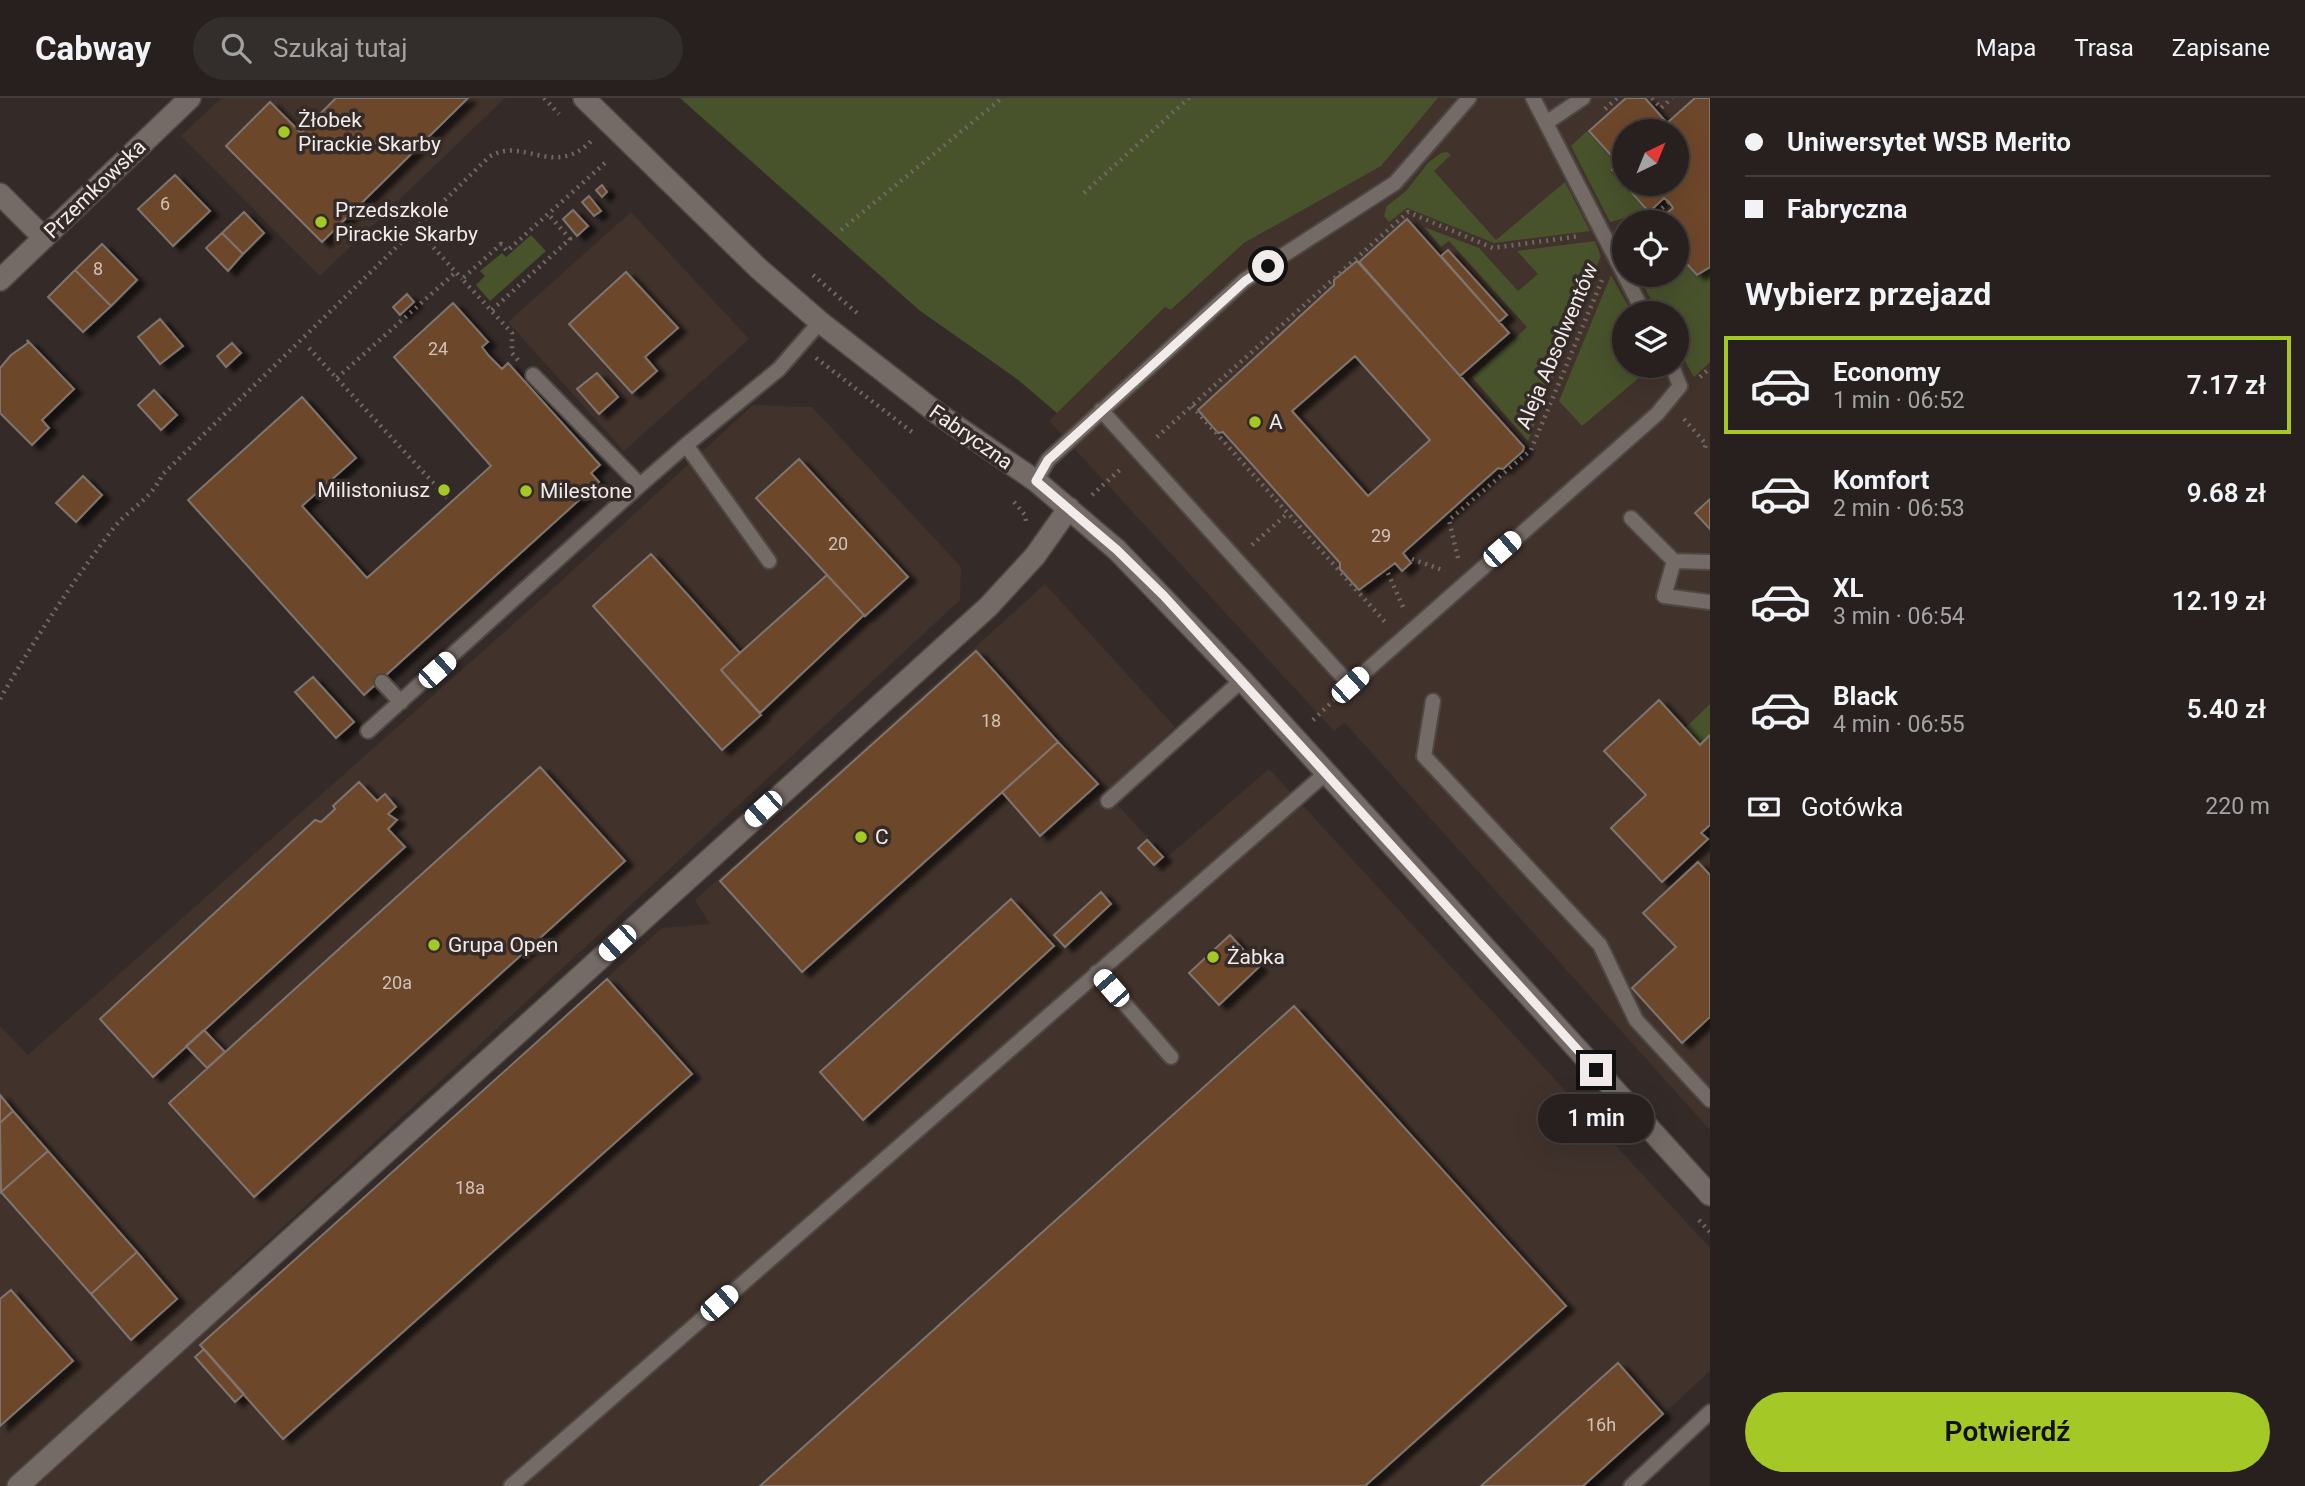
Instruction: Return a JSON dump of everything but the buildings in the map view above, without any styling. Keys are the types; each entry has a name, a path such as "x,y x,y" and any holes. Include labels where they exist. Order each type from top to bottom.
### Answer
{"street":[{"name":"Przemkowska","path":"0,280 190,98"},
{"name":"Fabryczna","path":"584,98 758,268 820,323 929,407 1036,481 1164,596 1710,1195"},
{"path":"0,194 44,238"},
{"path":"18,1486 988,607 1035,556 1069,508"}],"lane":[{"path":"1036,481 1048,460 1245,281 1395,183 1469,98"},
{"path":"1533,98 1612,252"},
{"path":"1546,123 1583,98"},
{"path":"368,731 640,485 779,369 820,323"},
{"path":"533,375 640,485"},
{"path":"1101,410 1350,685 1463,580 1657,414 1680,386 1677,378"},
{"path":"686,445 769,561"},
{"path":"1631,518 1674,561 1710,562"},
{"path":"1674,561 1664,596 1710,602"},
{"path":"1108,801 1242,680"},
{"path":"382,682 401,702"},
{"path":"1433,701 1424,756 1600,946 1636,1020 1710,1100"},
{"path":"511,1486 1326,773"},
{"path":"1097,972 1171,1057"},
{"path":"1631,1486 1710,1412"}],"path":[{"path":"841,230 1002,98"},
{"path":"1084,193 1189,98"},
{"path":"1652,98 1661,108 1672,98"},
{"path":"0,699 35,639 120,520 154,492 162,475 489,157 504,150 544,158 561,158 576,154 588,144"},
{"path":"462,279 501,244 507,251 606,162"},
{"path":"1660,210 1669,202"},
{"path":"1091,495 1408,212 1493,248 1601,233"},
{"path":"492,310 570,239 548,214"},
{"path":"424,237 512,333 512,353 533,375"},
{"name":"Aleja Absolwentów","path":"1463,580 1449,520 1531,450 1612,256"},
{"path":"337,379 456,272"},
{"path":"800,346 921,438"},
{"path":"309,348 447,498"},
{"path":"1665,402 1706,444 1703,451"},
{"path":"1192,406 1400,640"},
{"path":"1009,498 1025,514 1026,526"},
{"path":"1236,560 1289,513"},
{"path":"1412,559 1463,580"},
{"path":"1388,573 1405,610"},
{"path":"1319,714 1328,706"}],"shaded area":[{"name":"Przedszkole Pirackie Skarby","path":"221,98 505,98 320,276 181,136"},
{"path":"1438,98 1710,98 1710,1130 1345,723 1334,731 1049,421 1166,306 1172,310 1244,243 1381,166"},
{"path":"631,212 749,339 624,451 508,322"},
{"path":"753,405 812,407 961,567 960,600 232,1274 254,1298 662,928 710,924 695,900 1045,584 1175,727 1106,792 1166,858 1269,769 1710,1248 1710,1371 1585,1486 0,1486 0,1026 28,1055 546,595"}],"green space":[{"path":"680,98 1438,98 1381,166 1244,243 1171,310 1165,307 1057,413 1017,379 919,310"},
{"path":"1587,131 1612,158 1612,196 1633,196 1646,210 1612,210 1610,222 1571,146"},
{"path":"1447,152 1451,155 1434,171 1496,240 1565,182 1590,231 1494,243 1407,208 1389,222 1384,216 1387,206 1406,191 1429,162"},
{"path":"1424,227 1479,248 1518,291 1538,274 1517,251 1595,241 1601,256 1528,441 1472,377 1527,327 1449,241 1441,247"},
{"path":"531,235 546,251 490,301 476,285 485,276 480,271 502,253 506,257"},
{"path":"1689,268 1697,277 1710,269 1710,362 1694,377 1689,368 1689,301 1652,301 1644,287 1689,287"},
{"path":"1611,275 1612,287 1618,287 1625,301 1612,301 1612,378 1639,378 1582,426 1559,401"},
{"path":"1710,704 1710,735 1700,745 1685,728"}],"place":[{"name":"Żłobek Pirackie Skarby","path":"284,132"},
{"name":"Przedszkole Pirackie Skarby","path":"321,222"},
{"name":"A","path":"1255,422"},
{"name":"Milistoniusz","path":"444,490"},
{"name":"Milestone","path":"526,491"},
{"name":"C","path":"861,837"},
{"name":"Grupa Open","path":"434,945"},
{"name":"Żabka","path":"1213,957"}],"route":[{"path":"1268,266 1245,281 1101,410 1048,460 1036,481 1117,550 1164,596 1596,1070"}]}
